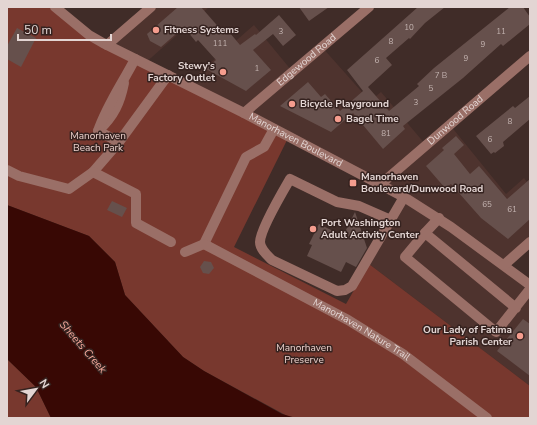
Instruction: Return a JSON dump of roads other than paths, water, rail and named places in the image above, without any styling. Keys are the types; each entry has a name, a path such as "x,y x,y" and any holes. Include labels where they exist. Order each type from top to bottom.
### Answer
{"street":[{"name":"Manorhaven Boulevard","path":"55,7 89,35 107,45 244,113 404,197 439,218 530,285"},
{"path":"107,45 151,7"},
{"name":"Edgewood Road","path":"244,113 369,7"},
{"name":"Dunwood Road","path":"381,184 530,56"},
{"path":"119,142 98,131 110,102 135,59"},
{"path":"7,170 19,176 69,190 93,172 119,142 168,76"},
{"path":"185,252 204,244 246,157 264,148 274,129"},
{"path":"93,172 136,194 136,223 171,242"},
{"path":"391,220 359,206 338,202 290,179 263,232 260,241 264,252 272,260 337,291 345,290 352,286 391,220 404,197"},
{"path":"439,218 405,257 496,332 530,289"},
{"path":"425,233 516,308"},
{"path":"504,265 530,242"},
{"name":"Manorhaven Nature Trail","path":"204,244 348,320 403,354 487,418"}],"water":[{"name":"Sheets Creek","path":"7,205 89,236 115,262 125,295 183,357 204,371 282,414 296,418 51,418 36,387 7,359"}],"place":[{"name":"Fitness Systems","path":"156,30"},
{"name":"Stewy's Factory Outlet","path":"223,72"},
{"name":"Bicycle Playground","path":"292,104"},
{"name":"Bagel Time","path":"338,119"},
{"name":"Manorhaven Boulevard/Dunwood Road","path":"353,183"},
{"name":"Port Washington Adult Activity Center","path":"313,229"},
{"name":"Our Lady of Fatima Parish Center","path":"520,336"}],"park label":[{"name":"Manorhaven Beach Park","path":"98,142"},
{"name":"Manorhaven Preserve","path":"304,354"}]}
